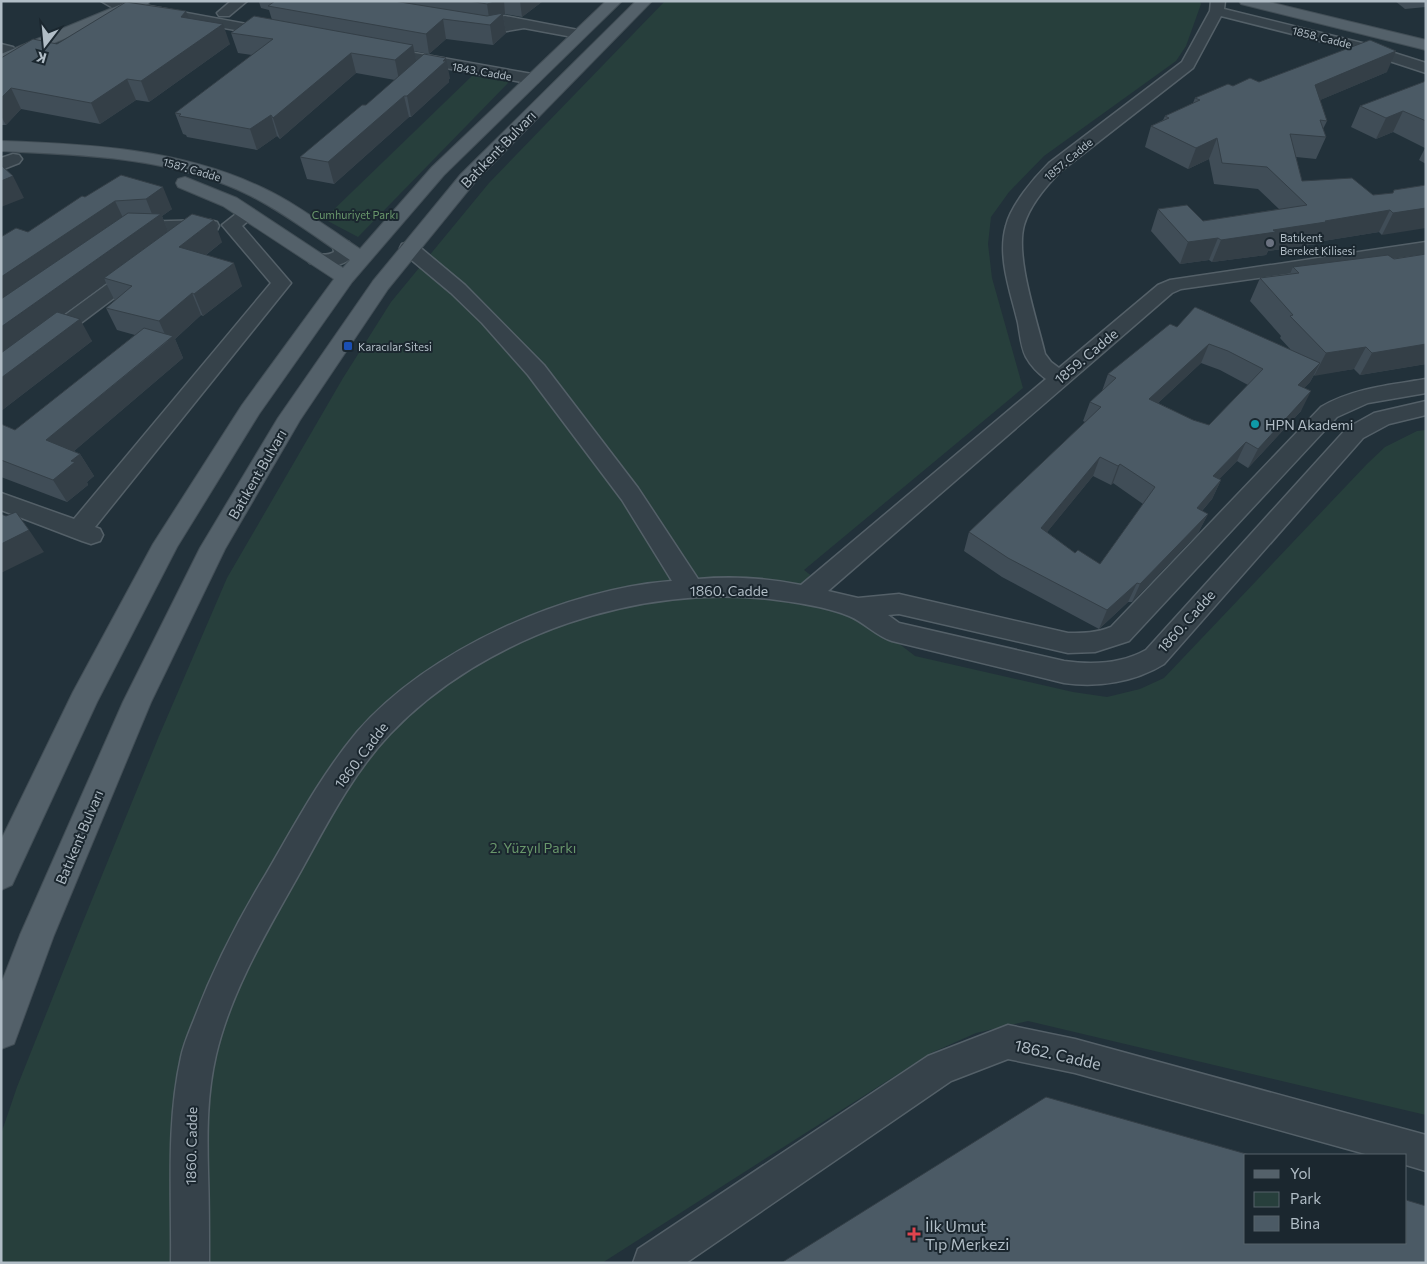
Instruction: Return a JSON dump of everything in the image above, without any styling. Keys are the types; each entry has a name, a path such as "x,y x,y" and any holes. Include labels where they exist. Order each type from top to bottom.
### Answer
{"main road":[{"name":"Batıkent Bulvarı","path":"1,875 83,700 166,544 250,410 345,278 352,252 578,34 615,1"},
{"name":"Batıkent Bulvarı","path":"1,1031 38,935 137,702 213,548 290,418 380,285 468,178 645,1"},
{"path":"1246,1 1426,45"},
{"path":"1306,1 1426,31"},
{"path":"3,52 123,3"},
{"name":"1587. Cadde","path":"4,157 58,148 118,153 156,159 188,167 223,178 256,192 352,252"},
{"name":"1587. Cadde","path":"4,157 77,162 157,174 212,194 239,219 316,259 345,278"}],"street":[{"path":"123,3 288,30 224,13 155,1"},
{"path":"224,13 240,1"},
{"name":"1858. Cadde","path":"1217,6 1361,47 1426,68"},
{"name":"1857. Cadde","path":"1060,378 1044,367 1035,355 1014,263 1012,242 1015,225 1020,213 1043,179 1055,167 1188,64 1217,6"},
{"path":"464,19 523,24 578,34"},
{"name":"1843. Cadde","path":"368,44 537,74"},
{"path":"1,501 85,533 281,283 239,219 199,226 133,228 118,238"},
{"path":"175,243 199,226"},
{"path":"409,248 470,301 536,370 630,494 690,589"},
{"name":"1859. Cadde","path":"806,595 1170,286 1426,248"},
{"path":"316,259 327,261 338,259 344,254 352,252"},
{"path":"1,372 151,261"},
{"name":"1860. Cadde","path":"190,1263 189,1118 201,1046 217,1000 241,948 308,830 357,755 380,726 400,707 457,664 490,645 526,628 584,607 690,589 727,587 766,589 806,595 858,608 899,604 1068,643 1096,643 1109,640 1120,634 1329,412 1341,404 1357,399 1426,386"},
{"name":"1860. Cadde","path":"858,608 892,631 1064,672 1100,674 1132,668 1155,657 1355,433 1382,418 1426,408"},
{"name":"1862. Cadde","path":"652,1263 940,1068 1008,1042 1075,1056 1426,1153"}],"green space":[{"name":"2. Yüzyıl Parkı","path":"665,1 1200,1 1201,4 1186,46 1176,61 1044,156 1009,192 991,217 988,244 992,278 1023,388 804,570 915,656 1073,692 1107,697 1140,689 1164,678 1367,464 1385,447 1417,431 1426,430 1426,1115 1028,1021 976,1033 931,1053 602,1263 1,1263 1,1134 17,1087 80,929 159,736 227,578 343,378 391,302 489,183"},
{"name":"Cumhuriyet Parkı","path":"472,76 509,82 358,237 324,219"}],"building":[{"path":"275,1 394,1 487,16 503,13 490,25 443,19 426,34 268,6"},
{"path":"469,1 494,1 495,2 487,4"},
{"path":"126,2 186,11 181,17 223,24 141,81 127,79 91,103 11,88 1,98 1,58 33,39 57,44"},
{"path":"254,16 413,45 395,60 351,53 273,118 271,115 250,129 179,116 181,114 175,113 273,39 231,33"},
{"path":"1370,40 1396,51 1315,85 1327,121 1320,120 1326,137 1290,134 1302,181 1352,178 1373,195 1393,193 1394,190 1426,185 1426,208 1393,213 1390,210 1273,230 1276,232 1221,240 1218,238 1188,242 1158,209 1187,205 1203,221 1307,205 1267,167 1222,163 1217,138 1196,148 1151,126 1169,118 1165,116 1200,100 1195,98 1228,84 1233,86 1250,78 1259,82"},
{"path":"424,54 446,58 443,61 446,61 328,162 300,157 362,105 366,105"},
{"path":"1426,81 1426,121 1403,111 1386,118 1360,106"},
{"path":"1,165 13,176 1,181"},
{"path":"121,175 163,187 146,199 115,201 1,277 1,237 16,228 28,232 82,196 85,197"},
{"path":"128,213 161,214 1,327 1,299"},
{"path":"192,214 214,220 179,247 234,263 194,294 192,293 159,321 106,308 132,286 104,278"},
{"path":"1426,254 1426,344 1372,353 1366,347 1326,353 1290,316 1293,315 1260,278 1299,273 1293,267 1388,255 1394,259"},
{"path":"1195,307 1320,363 1298,385 1311,391 1258,449 1246,442 1213,476 1221,480 1197,508 1208,514 1140,584 1137,583 1107,610 1008,558 969,532 1101,407 1090,402 1116,378 1108,374 1170,324 1177,327","holes":["1209,344 1228,351 1263,369 1209,425 1193,420 1149,399","1100,457 1118,466 1120,464 1155,487 1100,564 1078,550 1075,553 1041,528"]},
{"path":"57,312 80,319 1,378 1,353"},
{"path":"144,328 173,336 46,440 80,454 71,461 75,462 53,480 1,460 1,424 15,430"},
{"path":"16,512 29,530 1,544 1,514 6,516"},
{"path":"1046,1097 1246,1154 1244,1154 1244,1244 1407,1244 1407,1200 1426,1206 1426,1263 781,1263"}],"place":[{"name":"Batıkent Bereket Kilisesi","path":"1270,243"},
{"name":"Karacılar Sitesi","path":"348,346"},
{"name":"HPN Akademi","path":"1255,424"},
{"name":"İlk Umut Tıp Merkezi","path":"914,1234"}]}
